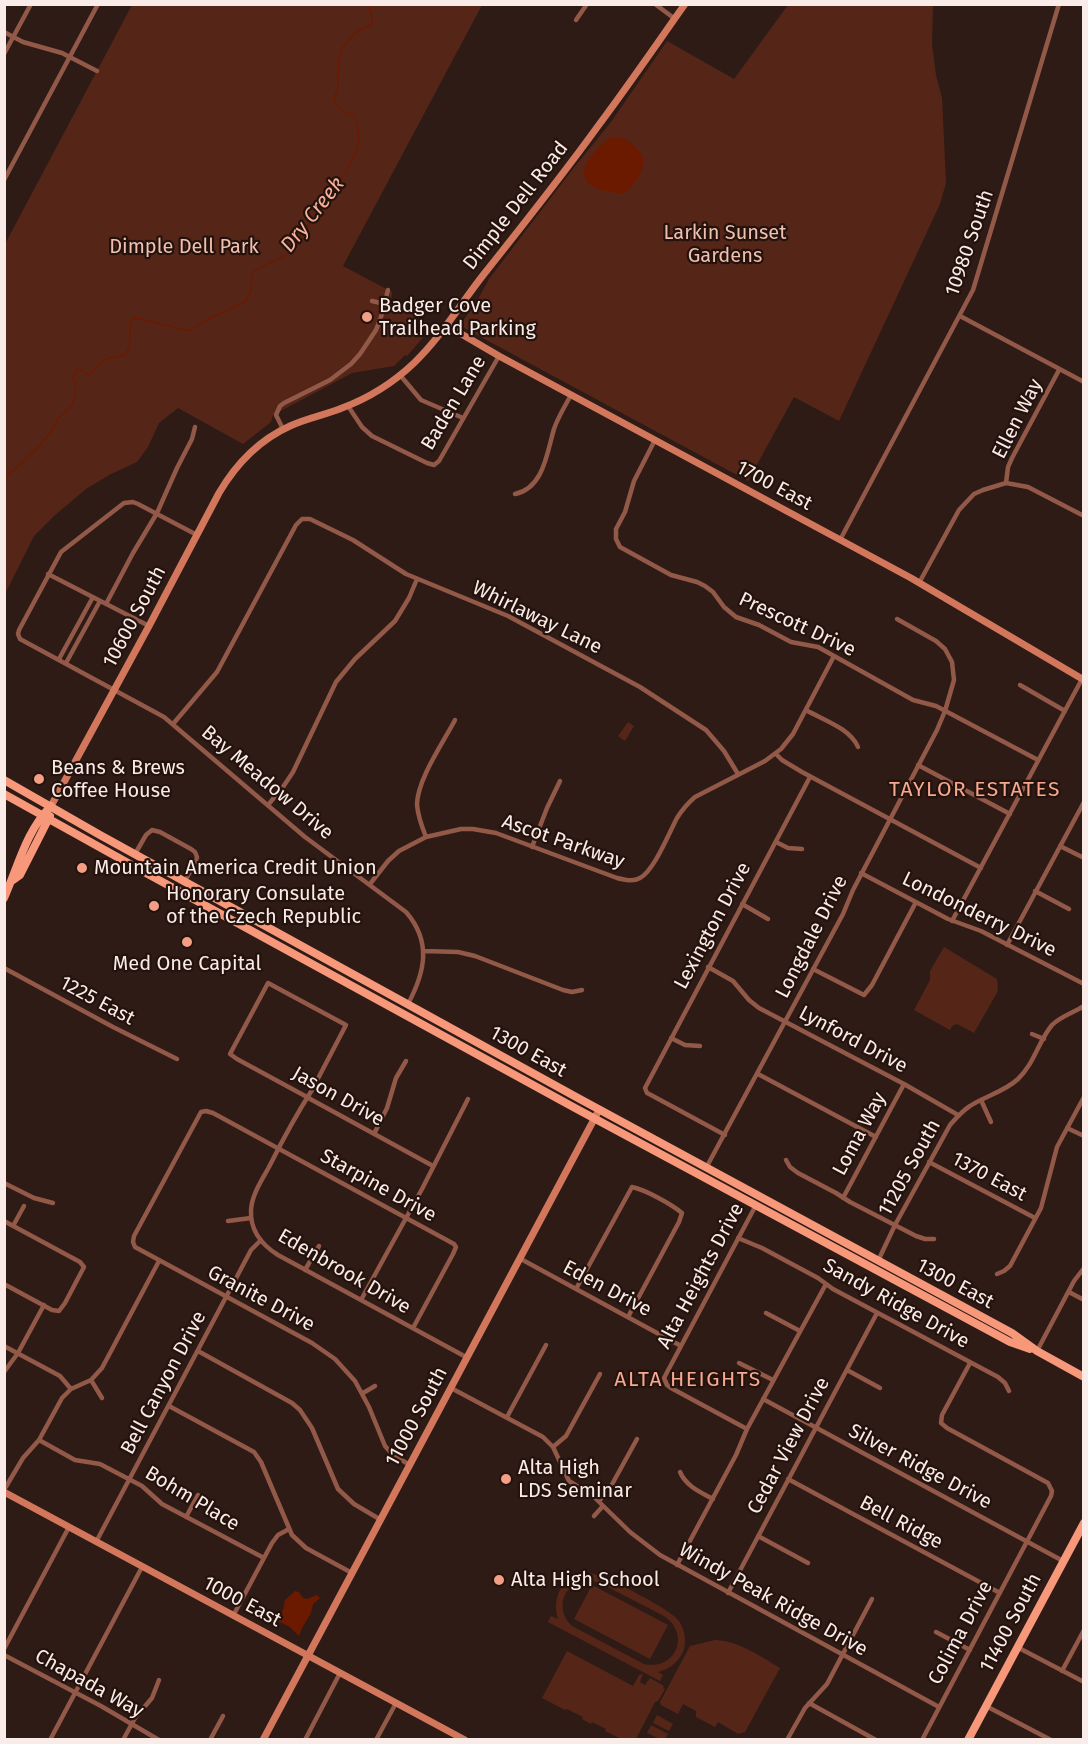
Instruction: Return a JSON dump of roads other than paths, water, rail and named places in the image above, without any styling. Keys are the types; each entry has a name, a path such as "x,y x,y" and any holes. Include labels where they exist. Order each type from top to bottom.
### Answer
{"main road":[{"name":"1300 East","path":"4,780 599,1110 1012,1333 1037,1351 1083,1377"},
{"name":"1300 East","path":"4,794 702,1176 1010,1342 1037,1351"},
{"name":"10600 South","path":"4,898 13,880 13,873 51,806"},
{"path":"358,988 401,1007 408,1004"},
{"name":"11400 South","path":"968,1740 1082,1529"}],"street":[{"path":"4,54 31,4"},
{"path":"4,180 98,4"},
{"path":"576,20 587,4"},
{"path":"655,4 675,19"},
{"name":"Dimple Dell Road","path":"254,449 283,429 348,406 384,387 428,348 598,127 685,4"},
{"name":"10980 South","path":"840,540 960,316 978,276 1059,4"},
{"path":"4,32 23,42 52,49 97,70"},
{"path":"283,429 276,415 280,406 330,380 351,364 369,343 376,330 388,290"},
{"path":"372,301 385,304"},
{"path":"960,316 1083,382"},
{"name":"1700 East","path":"446,325 499,356 919,583 1083,679"},
{"name":"Baden Lane","path":"348,406 362,427 372,436 434,465 439,461 499,356"},
{"name":"Ellen Way","path":"1006,483 1008,467 1059,370"},
{"path":"400,375 421,400 463,418"},
{"path":"515,494 530,488 538,477 547,458 554,427 571,395"},
{"path":"106,604 156,513 192,439 195,427"},
{"name":"Prescott Drive","path":"655,440 634,481 625,512 616,529 616,539 620,547 671,575 705,586 736,617 759,625 784,639 812,645 913,700 936,706 1038,760"},
{"name":"10600 South","path":"51,806 225,483 254,449"},
{"path":"919,583 953,519 966,501 983,490 1006,483 1028,487 1083,516"},
{"path":"149,626 48,574 61,552 124,503 138,504 197,535"},
{"name":"Whirlaway Lane","path":"173,724 217,672 291,533 302,519 310,519 353,540 417,579 508,616 634,683 706,730 724,751 738,774"},
{"name":"Bay Meadow Drive","path":"48,574 19,630 20,639 154,710 318,847 397,904 412,919 420,934 424,951 424,962 419,981 408,1004"},
{"path":"268,805 293,772 336,682 355,659 395,621 417,579"},
{"path":"59,659 93,597"},
{"path":"66,663 100,601"},
{"name":"Longdale Drive","path":"702,1176 843,914 861,873 945,711 954,680 949,655 936,641 897,619"},
{"name":"Ascot Parkway","path":"370,884 399,851 426,837 449,830 473,829 496,834 617,878 632,881 639,879 652,866 676,819 688,803 703,791 776,754 793,734 834,656"},
{"path":"952,921 1083,679"},
{"path":"1020,685 1065,711"},
{"path":"806,710 847,732 854,738 858,747"},
{"path":"426,837 417,807 418,795 455,720"},
{"path":"776,754 810,777 981,868"},
{"path":"918,765 1010,814"},
{"name":"Lexington Drive","path":"725,1135 645,1090 810,777"},
{"path":"532,847 547,807 560,781"},
{"path":"1007,945 1083,801"},
{"path":"135,854 148,832 152,830 160,832 195,852 196,861 185,881"},
{"path":"776,842 789,848 802,849"},
{"path":"1060,846 1083,858"},
{"name":"Londonderry Drive","path":"861,873 952,921 974,928 1083,984"},
{"path":"1035,891 1069,909"},
{"path":"813,969 864,995 872,985 916,902"},
{"path":"742,904 768,919"},
{"path":"424,951 458,952 562,990 572,992 582,990"},
{"name":"Lynford Drive","path":"708,967 733,981 754,1004 958,1115"},
{"name":"1225 East","path":"4,968 112,1028 177,1059"},
{"name":"Jason Drive","path":"307,1097 345,1025 268,983 230,1054 307,1097 374,1134 433,1166"},
{"name":"11205 South","path":"878,1261 943,1136 958,1115 1004,1089 1020,1077 1033,1061 1052,1026 1083,1006"},
{"path":"1032,1034 1044,1039"},
{"path":"671,1038 685,1045 700,1047"},
{"path":"374,1134 387,1108 393,1086 406,1061"},
{"path":"758,1074 876,1137"},
{"name":"Loma Way","path":"843,1198 904,1084"},
{"path":"228,1221 251,1218 253,1197 307,1097"},
{"path":"997,1274 1010,1266 1044,1200 1057,1148 1083,1097"},
{"path":"361,1300 468,1099"},
{"path":"981,1100 991,1122"},
{"name":"11000 South","path":"263,1740 599,1110"},
{"name":"Starpine Drive","path":"134,1245 134,1236 198,1116 203,1111 213,1113 456,1247 413,1328"},
{"path":"1067,1128 1083,1136"},
{"path":"786,1160 790,1167 798,1173 843,1198 916,1236 934,1239"},
{"name":"1370 East","path":"929,1162 1035,1218"},
{"path":"4,1183 34,1198 53,1203"},
{"path":"576,1289 632,1187 658,1199 682,1213 628,1317"},
{"name":"Alta Heights Drive","path":"747,1429 667,1385 664,1378 760,1197"},
{"path":"13,1226 24,1206"},
{"name":"Edenbrook Drive","path":"251,1218 261,1240 271,1251 466,1357"},
{"path":"4,1221 83,1265 83,1270 59,1311 4,1284"},
{"name":"Sandy Ridge Drive","path":"738,1238 818,1278 970,1363 942,1415 941,1423 946,1428 1050,1485 1052,1496 1027,1541"},
{"name":"Bell Canyon Drive","path":"96,1542 251,1250 261,1240"},
{"name":"Granite Drive","path":"134,1245 136,1249 159,1262 324,1350 346,1370 363,1393 385,1446 393,1455 410,1465"},
{"path":"305,1270 319,1246"},
{"name":"Eden Drive","path":"519,1258 681,1346"},
{"path":"4,1491 23,1458 39,1440 62,1398 71,1389 91,1380 102,1368 159,1262"},
{"path":"1037,1351 1083,1268"},
{"path":"676,1565 826,1284"},
{"path":"1068,1292 1083,1300"},
{"path":"4,1372 18,1353 44,1305"},
{"name":"Cedar View Drive","path":"728,1593 877,1312"},
{"path":"766,1313 800,1331"},
{"path":"507,1417 546,1345"},
{"path":"4,1346 60,1376 71,1389"},
{"path":"198,1351 292,1403 300,1410 312,1428 338,1489 354,1504 381,1520"},
{"path":"739,1363 773,1380"},
{"path":"970,1363 998,1377 1009,1391"},
{"path":"847,1370 880,1389"},
{"path":"553,1447 566,1436 600,1374"},
{"path":"91,1380 102,1398"},
{"path":"363,1393 375,1386"},
{"name":"Windy Peak Ridge Drive","path":"451,1388 543,1437 553,1447 569,1481 599,1501 644,1544 676,1565 939,1707"},
{"name":"Silver Ridge Drive","path":"763,1399 1063,1561"},
{"path":"169,1406 254,1452 261,1462 289,1530 296,1540 306,1548 352,1573"},
{"path":"599,1501 610,1488 637,1439"},
{"name":"Bohm Place","path":"39,1440 75,1460 100,1464 142,1486 162,1504 264,1558"},
{"path":"680,1472 683,1480 690,1486 713,1499"},
{"name":"Bell Ridge","path":"789,1479 1000,1593"},
{"name":"1000 East","path":"4,1491 396,1703 452,1736 465,1740"},
{"path":"186,1517 198,1495"},
{"path":"594,1516 603,1506"},
{"path":"4,1649 69,1527"},
{"path":"233,1616 275,1539 289,1530"},
{"path":"758,1536 808,1563"},
{"name":"Colima Drive","path":"922,1740 1027,1541"},
{"path":"50,1740 142,1567"},
{"path":"787,1740 809,1703 827,1684 872,1599"},
{"path":"1062,1671 1083,1630"},
{"path":"936,1632 969,1650"},
{"path":"1017,1647 1083,1682"},
{"name":"Chapada Way","path":"4,1655 159,1740"},
{"path":"305,1740 340,1673"},
{"path":"123,1740 131,1725 152,1698 159,1680"},
{"path":"376,1740 396,1703"},
{"path":"809,1703 876,1740"},
{"path":"986,1706 1051,1740"},
{"path":"210,1740 223,1716"}],"waterway":[{"name":"Dry Creek","path":"4,478 35,451 53,429 58,418 69,409 75,393 76,383 73,378 76,370 83,370 91,375 103,361 125,355 129,347 132,319 137,318 190,331 204,321 245,302 251,292 254,271 287,254 297,243 313,218 330,200 355,155 359,133 354,116 339,108 334,99 338,86 339,58 342,48 356,32 372,24 368,4"}],"place":[{"name":"Badger Cove Trailhead Parking","path":"367,317"},
{"name":"Beans & Brews Coffee House","path":"39,779"},
{"name":"Mountain America Credit Union","path":"82,868"},
{"name":"Honorary Consulate of the Czech Republic","path":"154,906"},
{"name":"Med One Capital","path":"187,942"},
{"name":"Alta High LDS Seminar","path":"506,1479"},
{"name":"Alta High School","path":"499,1580"}],"district":[{"name":"TAYLOR ESTATES","path":"975,790"},
{"name":"ALTA HEIGHTS","path":"688,1380"}],"park label":[{"name":"Larkin Sunset Gardens","path":"725,244"},
{"name":"Dimple Dell Park","path":"184,247"}]}
